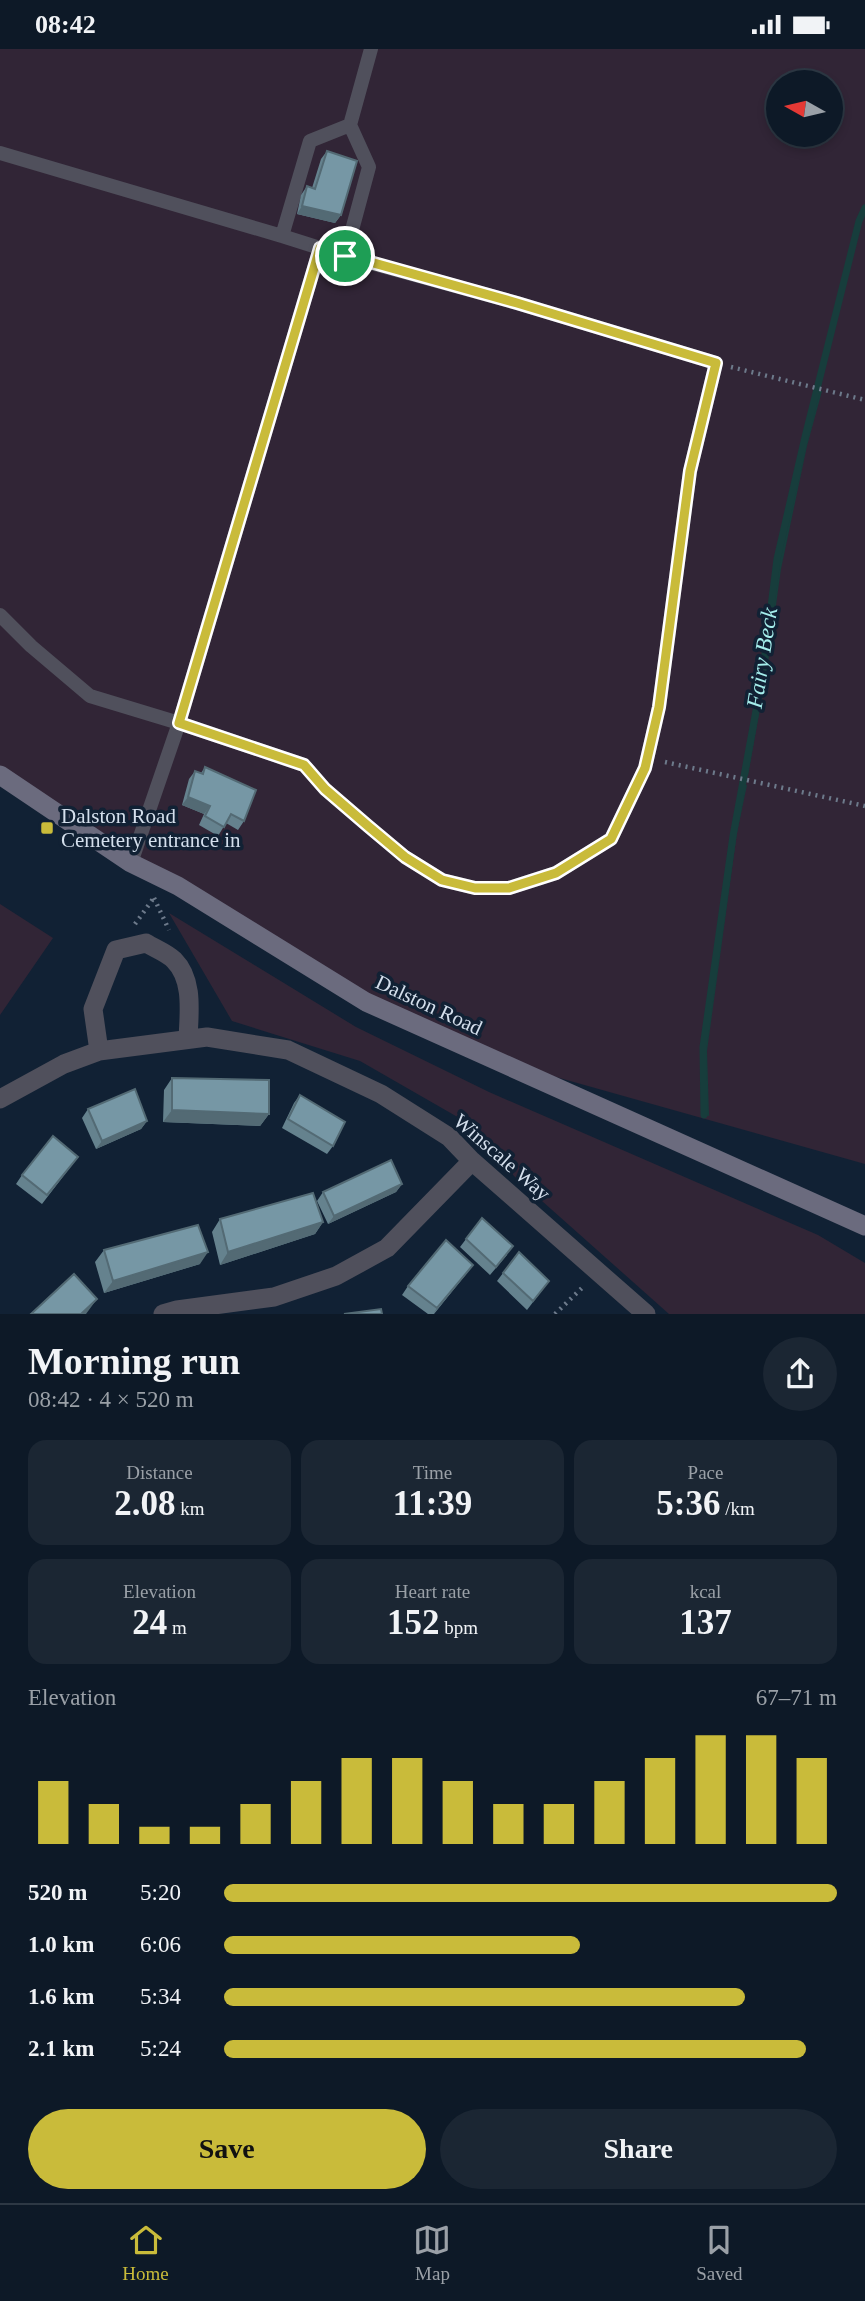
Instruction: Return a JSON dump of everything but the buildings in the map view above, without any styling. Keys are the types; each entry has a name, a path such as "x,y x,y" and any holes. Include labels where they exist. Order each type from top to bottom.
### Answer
{"main road":[{"name":"Dalston Road","path":"0,775 131,863 178,886 366,1002 865,1226"}],"street":[{"path":"99,1051 93,1009 116,950 146,943 173,959 186,976 190,1006 188,1039"},
{"name":"Winscale Way","path":"0,1099 64,1064 99,1051 206,1037 288,1050 381,1094 449,1137 472,1161 646,1314"},
{"path":"163,1314 274,1297 336,1276 387,1248 472,1161"}],"lane":[{"path":"345,256 369,167 350,125 371,49"},
{"path":"282,236 310,141 350,125"},
{"path":"0,153 716,363 690,471 659,707 645,768 611,839 556,873 509,888 475,888 442,880 405,857 325,789 304,765 90,696 31,646 0,615"},
{"path":"131,863 179,723 320,248"}],"path":[{"path":"716,363 865,400"},
{"path":"647,758 865,806"},
{"path":"555,1314 598,1272"}],"shaded area":[{"path":"0,49 865,49 865,1164 496,1060 366,1002 0,768"},
{"path":"816,391 822,391 807,446 781,569 748,776 744,775 762,678 777,559"},
{"path":"743,785 747,785 737,833 707,1051 709,1116 704,1115 703,1109 703,1047"},
{"path":"0,904 53,938 0,1015"},
{"path":"169,913 356,1027 489,1092 818,1235 865,1263 865,1314 669,1314 515,1177 461,1119 360,1061 232,1021"}],"waterway":[{"name":"Fairy Beck","path":"704,1115 703,1047 733,836 762,678 777,559 859,221 865,208"}],"place":[{"name":"Dalston Road Cemetery entrance in","path":"47,828"}],"route":[{"path":"320,248 345,256 517,303 716,363 690,471 659,707 645,768 611,839 556,873 509,888 475,888 442,880 405,857 325,789 304,765 179,723 320,248"}]}
